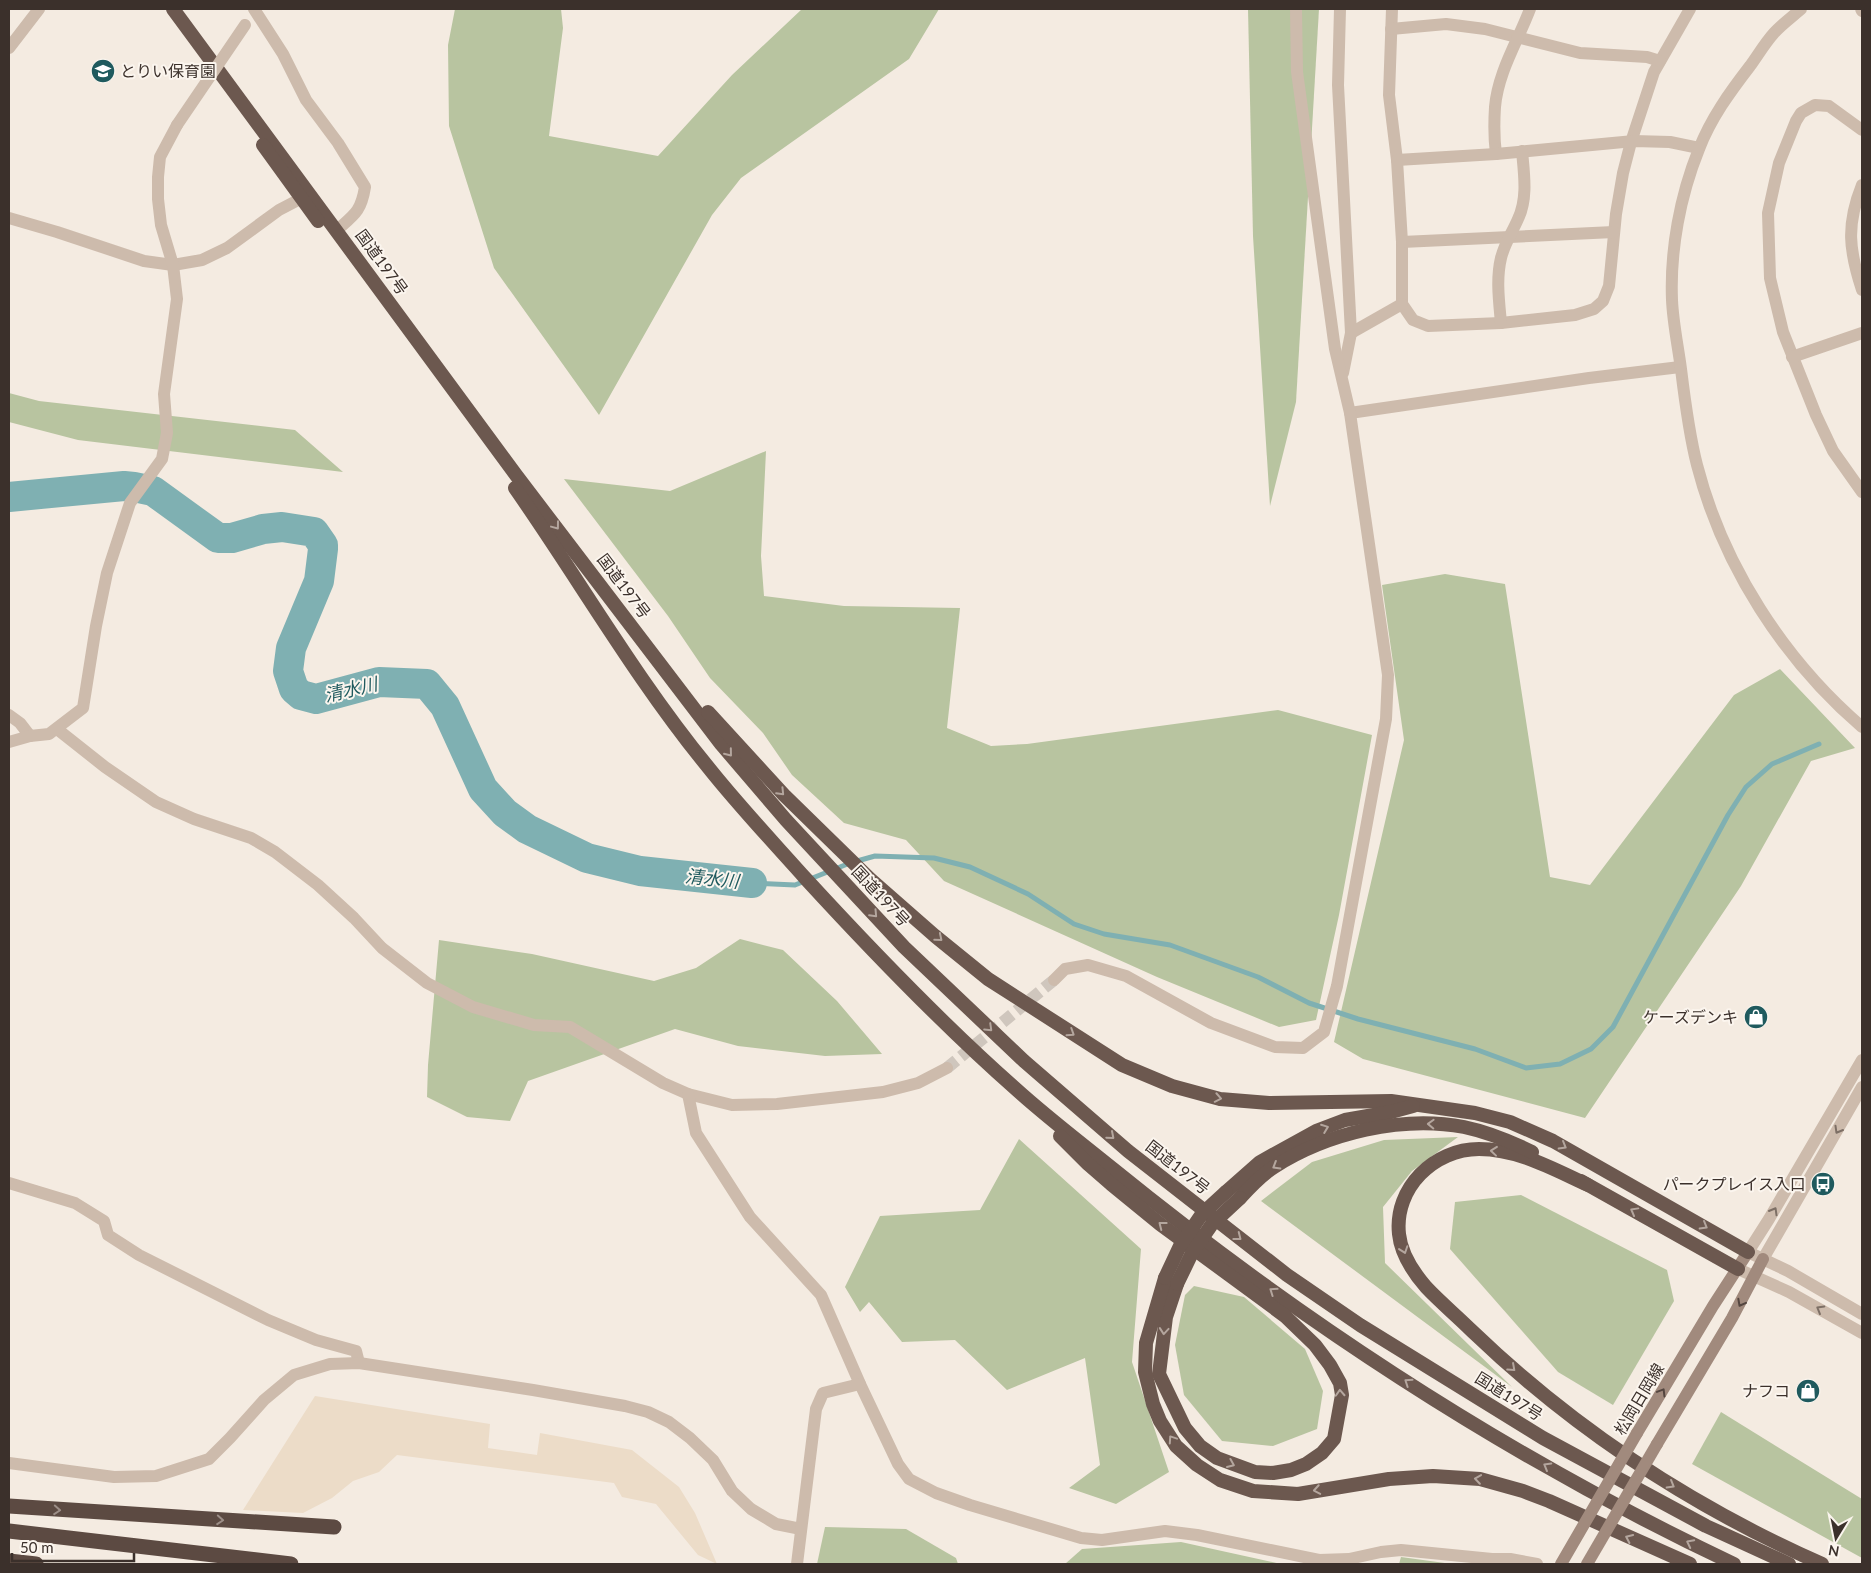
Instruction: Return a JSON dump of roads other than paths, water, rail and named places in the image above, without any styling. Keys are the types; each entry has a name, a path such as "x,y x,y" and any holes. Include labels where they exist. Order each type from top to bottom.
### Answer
{"highway":[{"name":"国道197号","path":"162,9 515,488 554,544 658,704 757,825 878,956 929,1008 1018,1091 1171,1216 1319,1323 1422,1392 1569,1479 1734,1564"},
{"name":"国道197号","path":"173,9 516,475 744,772 904,947 1024,1061 1128,1151 1287,1275 1360,1325 1543,1438 1706,1526 1789,1564"},
{"path":"653,654 784,795 885,892 988,979 1122,1065 1172,1086 1220,1100 1270,1103 1391,1101 1475,1113 1518,1126 1553,1141 1748,1252"},
{"path":"1018,1091 1088,1164 1160,1224 1285,1316 1315,1345 1330,1365 1340,1383 1342,1396 1334,1439 1322,1453 1306,1464 1291,1470 1272,1473 1255,1472 1217,1458 1200,1446 1185,1428 1160,1374 1171,1281 1180,1246 1202,1214 1260,1162 1316,1131 1344,1120 1391,1112 1416,1105"},
{"path":"1690,1564 1671,1561 1540,1497 1500,1483 1480,1479 1433,1476 1396,1478 1298,1494 1253,1491 1220,1480 1197,1465 1176,1446 1160,1421 1153,1404 1145,1372 1146,1343 1171,1281 1212,1224 1254,1182 1273,1167 1308,1149 1344,1136 1369,1130 1418,1124 1462,1127 1505,1139 1738,1269"},
{"path":"1588,1185 1533,1160 1513,1154 1478,1149 1464,1150 1448,1155 1432,1163 1410,1186 1403,1201 1400,1216 1399,1234 1403,1250 1411,1267 1426,1287 1517,1372 1597,1436 1669,1484 1755,1531 1822,1564"},
{"path":"9,1506 334,1527"},
{"path":"9,1531 291,1564"},
{"path":"9,1561 36,1564"}],"main road":[{"name":"松岡日岡線","path":"1561,1564 1637,1434 1748,1252"},
{"path":"1587,1564 1732,1318 1763,1259"}],"street":[{"path":"9,48 39,9"},
{"path":"1054,980 1065,969 1088,965 1126,976 1211,1023 1275,1047 1302,1048 1324,1032 1337,986 1386,719 1388,676 1350,413 1336,348 1297,72 1296,9"},
{"path":"1340,9 1338,85 1351,333 1342,378"},
{"path":"1392,9 1389,95 1397,160 1402,242 1402,304 1413,320 1428,326 1501,323 1575,315 1594,309 1603,301 1609,286 1614,232 1623,173 1631,142 1654,72 1690,9"},
{"path":"1496,154 1495,106 1500,84 1530,9"},
{"path":"1801,9 1774,33 1722,103 1699,148 1682,204 1674,253 1672,300 1687,418 1698,468 1719,527 1743,578 1784,643 1823,689 1862,727"},
{"path":"9,742 30,736 49,734 83,708 96,626 107,573 130,503 162,459 167,433 164,394 177,299 173,265 161,225 158,199 160,157 177,125 256,10 306,100 338,143 366,187 363,201 358,211 336,230"},
{"path":"1391,29 1446,24 1484,29 1580,53 1647,57 1660,61"},
{"path":"1862,130 1835,109 1828,106 1814,105 1801,113 1796,120 1779,163 1768,213 1770,278 1776,308 1792,357 1833,451 1862,492"},
{"path":"1397,160 1496,154 1631,142 1670,142 1699,148"},
{"path":"1501,323 1498,281 1501,258 1508,237 1523,206 1526,185 1522,151"},
{"path":"1861,284 1850,230 1854,204 1862,185"},
{"path":"9,218 144,261 173,265 202,260 227,248 279,210 302,198"},
{"path":"1402,242 1614,232"},
{"path":"1351,333 1402,304"},
{"path":"1792,357 1862,333"},
{"path":"1350,413 1588,378 1680,368"},
{"path":"9,715 20,723 30,736"},
{"path":"57,729 105,767 156,802 194,819 250,838 275,852 318,885 354,918 382,948 427,983 473,1007 534,1025 570,1027 664,1083 688,1094 732,1105 777,1104 883,1092 918,1083 947,1068"},
{"path":"1862,1060 1748,1252 1788,1271 1862,1314"},
{"path":"1763,1259 1862,1087"},
{"path":"688,1094 696,1133 750,1217 821,1295 898,1464 909,1479 936,1493 970,1505 1081,1538 1102,1540 1164,1531 1197,1535 1319,1560 1349,1559 1401,1550 1510,1559 1537,1564"},
{"path":"9,1183 75,1204 104,1221 108,1235 139,1255 284,1326 316,1340 356,1351 359,1363"},
{"path":"1738,1269 1789,1292 1862,1333"},
{"path":"9,1463 114,1477 156,1476 209,1458 264,1400 294,1375 330,1364 359,1363 533,1390 625,1406 648,1412 669,1422 690,1438 713,1460 732,1491 751,1509 776,1524 801,1529"},
{"path":"797,1564 816,1409 822,1393 860,1384"}],"waterway":[{"name":"清水川","path":"9,497 124,486 134,487 153,491 218,538 232,538 263,529 282,527 314,532 323,545 319,581 291,648 288,671 294,689 301,695 316,699 379,682 427,684 445,706 483,789 505,813 527,829 587,858 640,871 752,883"},
{"path":"752,883 795,885 850,863 875,856 934,858 970,867 1028,894 1074,924 1104,934 1170,945 1258,977 1309,1003 1358,1019 1475,1049 1526,1068 1560,1064 1591,1049 1613,1027 1728,815 1746,787 1772,764 1819,744"}],"tunnel":[{"path":"947,1068 1054,980"}],"place":[{"name":"とりい保育園","path":"103,71"},
{"name":"ケーズデンキ","path":"1756,1017"},
{"name":"パークプレイス入口","path":"1823,1184"},
{"name":"ナフコ","path":"1808,1391"}]}
